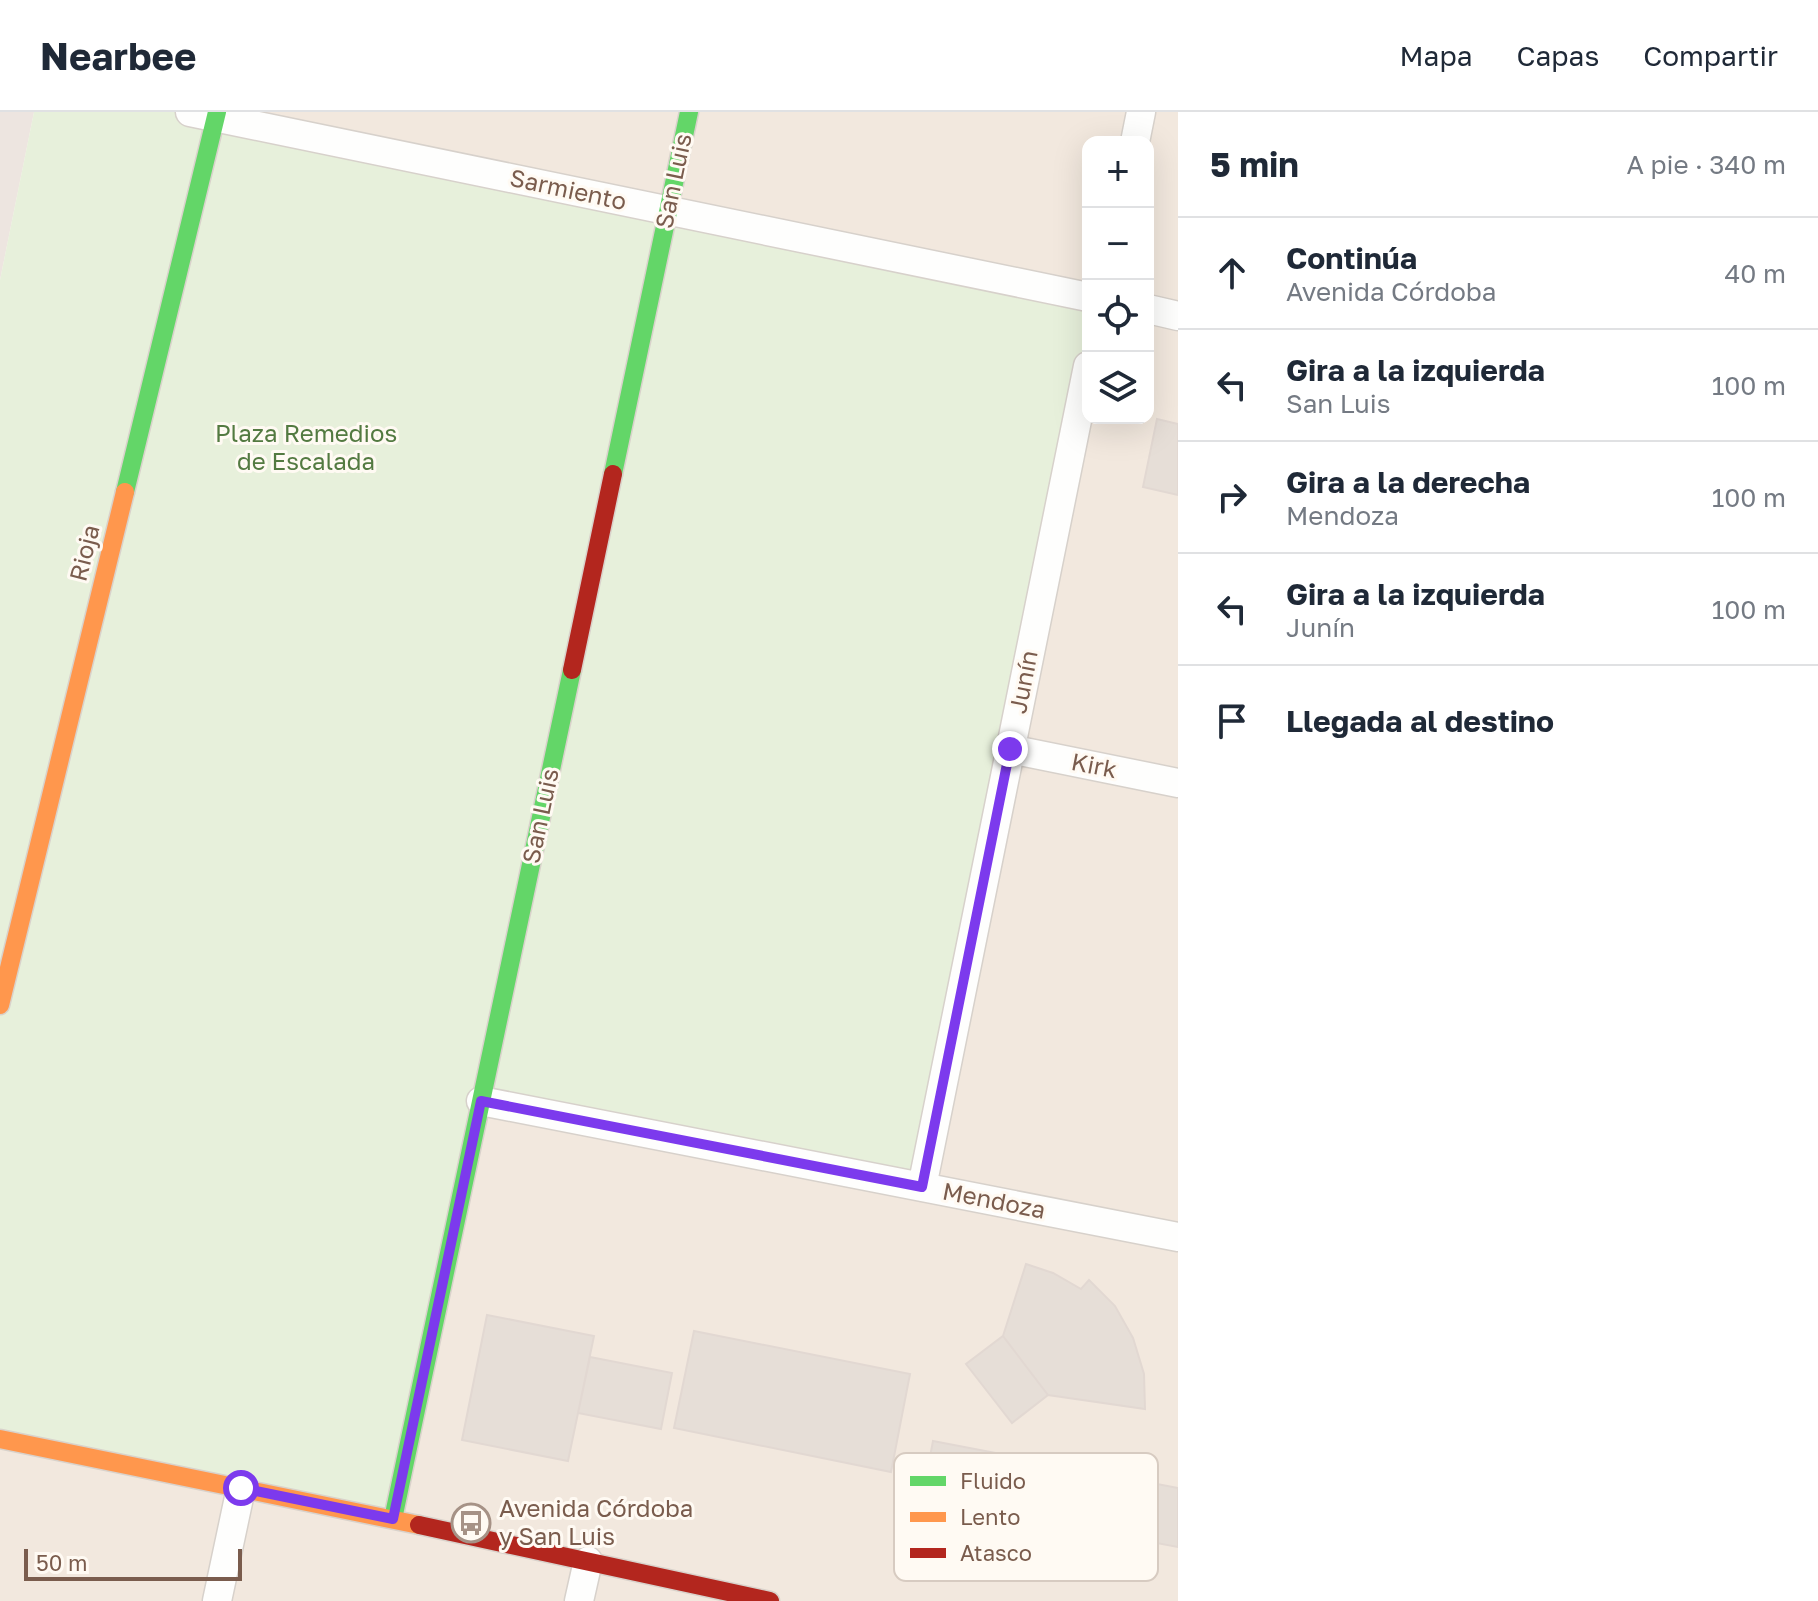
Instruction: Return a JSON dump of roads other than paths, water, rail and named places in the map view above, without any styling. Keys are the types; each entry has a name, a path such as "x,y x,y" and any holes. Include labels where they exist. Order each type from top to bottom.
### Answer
{"street":[{"name":"San Luis","path":"393,1519 689,112"},
{"path":"1136,136 1141,112"},
{"name":"Sarmiento","path":"208,114 1082,296"},
{"name":"Rioja","path":"0,1005 208,114"},
{"path":"1154,310 1178,316"},
{"name":"Junín","path":"922,1187 1082,395"},
{"name":"Kirk","path":"1010,749 1178,783"},
{"name":"Mendoza","path":"481,1101 1178,1237"},
{"path":"0,1439 393,1519 770,1601"},
{"path":"217,1601 241,1488"},
{"path":"579,1601 588,1561"}],"place":[{"name":"Avenida Córdoba y San Luis","path":"471,1523"}],"park label":[{"name":"Plaza Remedios de Escalada","path":"306,448"}]}
